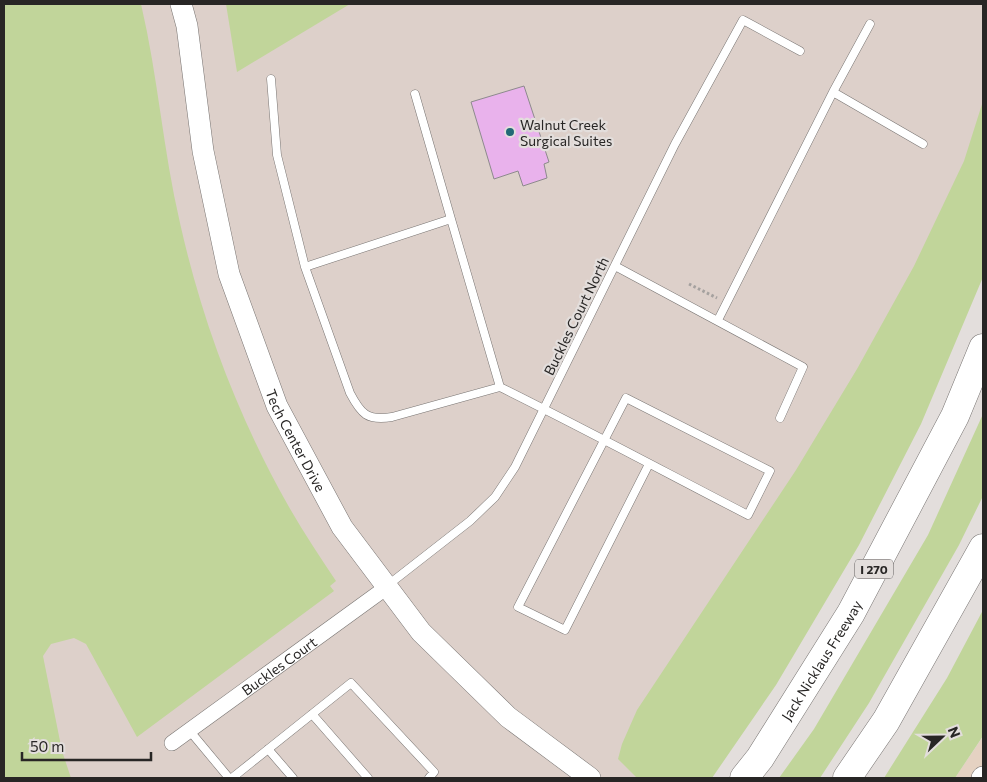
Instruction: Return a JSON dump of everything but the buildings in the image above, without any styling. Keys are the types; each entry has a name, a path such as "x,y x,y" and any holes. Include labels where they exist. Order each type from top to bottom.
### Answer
{"highway":[{"name":"Jack Nicklaus Freeway","path":"744,778 760,758 851,613 955,416 983,348"},
{"path":"847,778 886,721 983,548"}],"main road":[{"name":"Tech Center Drive","path":"181,4 187,26 203,151 229,274 277,406 342,527 421,632 508,717 590,778"}],"street":[{"name":"Buckles Court","path":"172,743 387,586"}],"lane":[{"name":"Buckles Court North","path":"387,586 470,521 495,497 515,467 675,144 743,20 800,51"},
{"path":"718,320 833,92 870,24"},
{"path":"271,80 277,155 305,267 350,393 359,409 366,416 383,419 500,387 544,409 604,440 650,464 748,514 770,471 626,398 604,440 518,607 565,630 650,464"},
{"path":"833,92 923,144"},
{"path":"415,94 500,387"},
{"path":"305,267 451,219"},
{"path":"615,266 803,367 780,418"},
{"path":"189,730 230,778 351,683 434,772 429,778"},
{"path":"312,714 368,778"},
{"path":"268,750 292,778"}],"path":[{"path":"689,284 717,298"}],"shaded area":[{"path":"4,4 983,4 983,163 657,778 35,778 4,677"},
{"path":"983,736 983,778 955,778 982,738"}],"green space":[{"path":"4,4 141,4 152,58 174,196 189,260 211,333 238,405 271,474 300,526 336,581 330,586 334,591 137,737 86,644 74,638 51,644 43,656 62,751 71,778 4,778"},
{"path":"226,4 350,4 237,72"},
{"path":"983,101 983,277 921,424 859,545 776,685 712,778 637,778 618,759 622,744 637,710 796,470 857,369 914,266 964,161"},
{"path":"983,414 983,496 959,545 869,703 820,778 779,778 814,729 928,535"},
{"path":"983,610 983,736 955,778 884,778 947,678"}],"place":[{"name":"Walnut Creek Surgical Suites","path":"510,132"}]}
